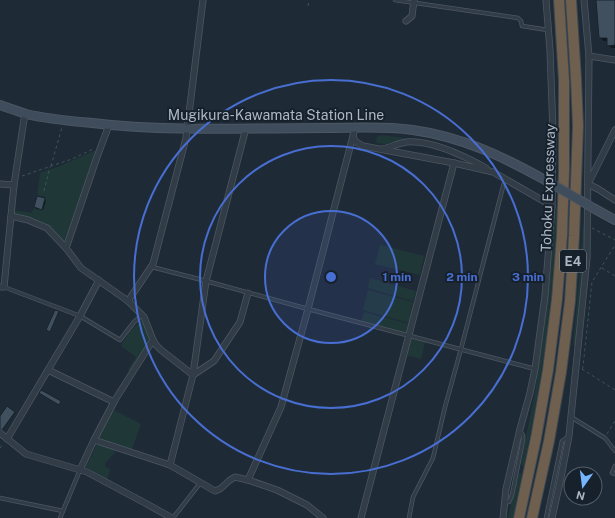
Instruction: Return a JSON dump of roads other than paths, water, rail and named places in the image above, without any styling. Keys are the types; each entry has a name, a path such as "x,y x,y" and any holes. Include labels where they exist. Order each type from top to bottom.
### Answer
{"highway":[{"name":"Tohoku Expressway","path":"519,518 535,445 548,370 557,300 562,235 564,156 564,80 559,0"},
{"name":"Tohoku Expressway","path":"532,518 549,441 559,380 570,294 574,236 578,126 571,0"}],"main road":[{"name":"Mugikura-Kawamata Station Line","path":"0,105 47,118 136,127 188,129 393,128 413,130 472,145 497,155 545,180 615,220"}],"street":[{"path":"128,301 152,267 186,138 203,0"},
{"path":"502,518 506,489 520,429 529,401 545,296 552,206 553,132 549,30 546,0"},
{"path":"552,518 569,436 588,227 589,56 584,0"},
{"path":"406,21 412,16 414,1"},
{"path":"589,56 615,60"},
{"path":"2,287 14,185 25,113"},
{"path":"66,248 109,125"},
{"path":"170,465 193,375 206,281 246,128"},
{"path":"248,480 281,407 308,310 355,128"},
{"path":"588,184 615,130"},
{"path":"353,137 359,145 494,172"},
{"path":"381,150 406,142 414,142 447,150 494,172 552,206"},
{"path":"360,518 454,163"},
{"path":"0,184 14,185"},
{"path":"588,184 615,200"},
{"path":"11,216 28,220 47,228 66,248 81,268 128,301 144,317 153,340 162,350 193,375"},
{"path":"7,439 80,316 99,280"},
{"path":"193,375 214,361 240,322 248,293"},
{"path":"80,470 114,402 153,340"},
{"path":"48,370 114,402"},
{"path":"0,433 26,454 95,476 172,518"},
{"path":"94,440 170,465 215,491 220,489 235,477 248,480 277,490 307,505 323,518"}],"lane":[{"path":"395,0 423,2 518,18 521,21 522,26 549,30"},
{"path":"409,518 413,497 433,458 505,179"},
{"path":"152,267 308,310 535,369"},
{"path":"2,287 80,316 120,340 134,322 142,315"},
{"path":"571,417 605,438 615,451"},
{"path":"504,502 509,502 510,500 523,440 523,435 520,429"},
{"path":"546,518 562,441 569,436"},
{"path":"615,466 612,473 615,474"},
{"path":"517,467 522,468"},
{"path":"60,518 80,470"},
{"path":"551,475 555,476"},
{"path":"172,518 201,482"},
{"path":"0,498 63,511"}]}
